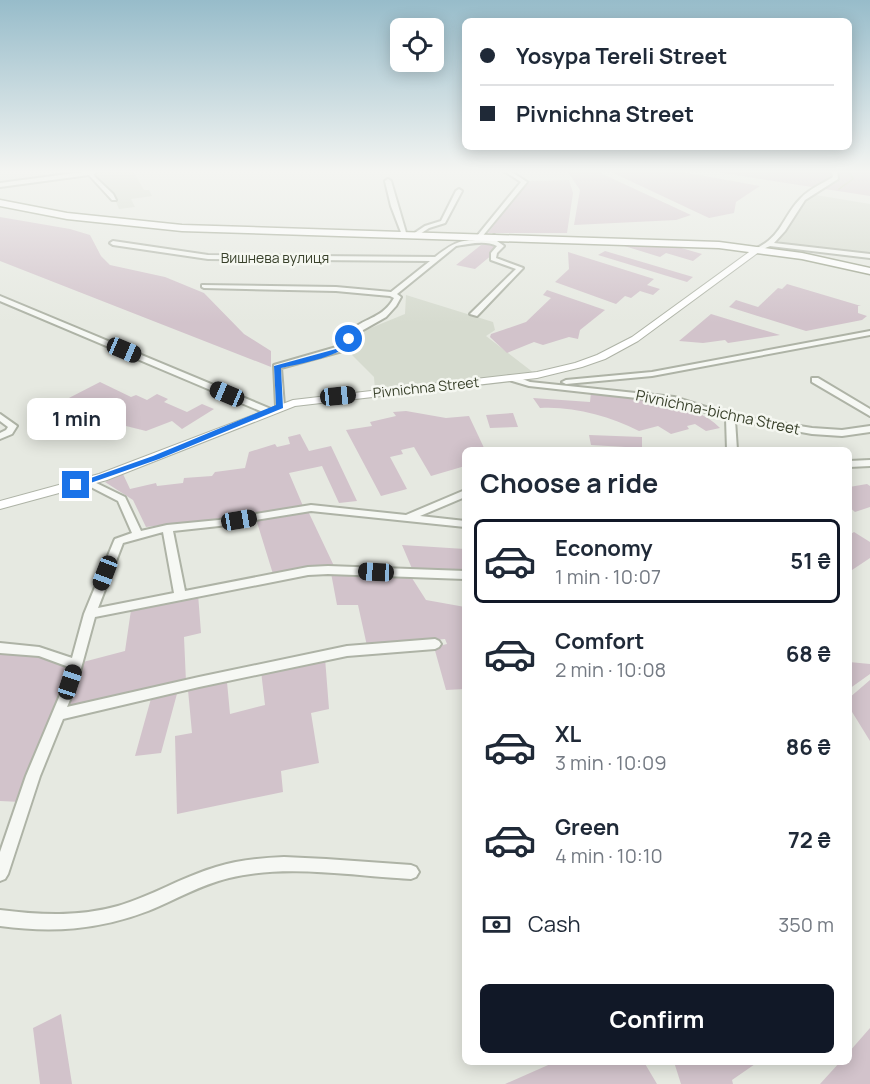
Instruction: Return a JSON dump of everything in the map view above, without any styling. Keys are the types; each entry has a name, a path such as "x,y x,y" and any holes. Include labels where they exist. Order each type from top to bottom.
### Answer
{"highway":[{"path":"121,222 182,228 494,239 684,242 759,249 870,271"}],"street":[{"path":"403,222 410,235 442,222"},
{"path":"479,237 492,222"},
{"name":"Pivnichna Street","path":"0,505 88,482 156,458 280,406 316,398 512,378 564,370 613,351 635,339 759,249 771,244 789,222"},
{"path":"392,294 460,243 494,239 501,246 493,259 520,268 474,314"},
{"name":"Вишнева вулиця","path":"113,243 208,257 437,259"},
{"path":"771,244 870,255"},
{"path":"204,286 336,289 392,294 398,297 387,313 376,322 351,333 344,348 277,367 280,406"},
{"path":"0,298 268,411"},
{"name":"Pivnichna-bichna Street","path":"529,384 652,374 870,333"},
{"name":"Pivnichna-bichna Street","path":"512,378 529,384 674,400 730,417 812,431 842,433 870,429"},
{"path":"815,380 870,413"},
{"path":"0,417 13,426 9,432 0,436"},
{"path":"730,417 732,447"},
{"path":"852,464 870,463"},
{"path":"88,482 122,499 138,535"},
{"path":"409,517 462,494"},
{"path":"0,874 33,776 77,663 90,614 119,541 166,528 219,523 312,508 462,524"},
{"path":"166,528 180,596"},
{"path":"90,614 131,608 286,575 328,570 462,575"},
{"path":"58,715 328,654 435,644"},
{"path":"0,648 46,654 68,663 77,663"},
{"path":"0,918 36,923 86,922 134,909 217,875 241,868 294,865 411,872"}],"shaded area":[{"path":"0,222 27,222 90,235 101,256 110,265 165,277 204,293 244,334 271,351 271,367 0,261"},
{"path":"497,222 569,222 567,233 488,233"},
{"path":"575,222 644,222 574,225"},
{"path":"786,222 870,222 870,256 771,244"},
{"path":"618,244 671,245 702,254 693,261 666,253 660,257"},
{"path":"481,245 498,245 499,249 475,269 456,265"},
{"path":"605,251 693,277 687,282 598,255"},
{"path":"568,252 654,279 647,285 660,289 653,295 640,291 631,298 625,296 616,304 555,282 569,269"},
{"path":"787,284 861,306 858,306 858,313 867,316 862,320 806,331 729,307 736,300 758,307 778,288 782,289"},
{"path":"547,290 605,310 580,330 578,339 569,337 543,345 534,342 507,353 490,337 491,334 526,322 551,298 543,295"},
{"path":"406,295 493,322 495,330 486,336 534,373 375,390 374,377 352,355 351,343 356,334 405,314"},
{"path":"711,314 780,335 728,343 725,340 703,343 679,341"},
{"path":"100,382 131,397 136,395 147,400 157,394 168,399 164,402 187,412 202,404 214,409 182,429 172,421 146,431 122,425 93,410 65,400"},
{"path":"591,392 660,401 678,406 694,411 720,428 706,431 695,424 687,426 689,429 671,434 658,426 639,431 591,413 540,408 533,398 590,402"},
{"path":"406,411 446,418 469,416 484,447 462,447 462,467 431,476 414,447 401,450 403,454 390,457 407,489 381,496 346,430 372,426 370,422 396,416 393,412"},
{"path":"513,413 518,427 490,428 486,415"},
{"path":"300,434 309,451 331,446 357,501 339,503 322,466 289,473 303,506 252,515 146,527 133,500 105,482 123,474 130,489 156,483 157,486 183,483 184,478 212,476 215,472 245,468 249,452 275,444 277,447 290,444 288,437"},
{"path":"589,435 642,437 642,447 591,445"},
{"path":"867,484 870,486 870,507 855,512 852,510 852,486"},
{"path":"308,511 334,566 305,567 273,574 256,519"},
{"path":"854,532 870,542 870,558 852,570 852,533"},
{"path":"402,545 462,549 462,572 413,571"},
{"path":"331,573 410,575 426,600 462,606 462,689 446,690 434,647 447,644 445,639 367,646 358,605 337,605"},
{"path":"198,594 201,633 184,637 186,682 68,707 83,662 125,651 131,610"},
{"path":"0,651 31,653 70,668 21,802 0,801"},
{"path":"325,658 329,709 311,713 319,763 281,771 283,792 177,814 175,736 192,733 188,690 227,682 230,714 265,705 261,671"},
{"path":"852,662 870,664 870,674 852,687"},
{"path":"870,680 870,741 852,712 852,695"},
{"path":"178,690 161,753 135,756 152,695"},
{"path":"61,1014 72,1084 40,1084 33,1028"},
{"path":"870,1028 870,1084 820,1084 837,1065 852,1065 852,1049"},
{"path":"548,1065 646,1065 657,1084 505,1084"},
{"path":"675,1065 754,1065 732,1080 733,1084 681,1084"}],"route":[{"path":"76,485 156,458 280,406 277,367 344,348 349,339"}]}
